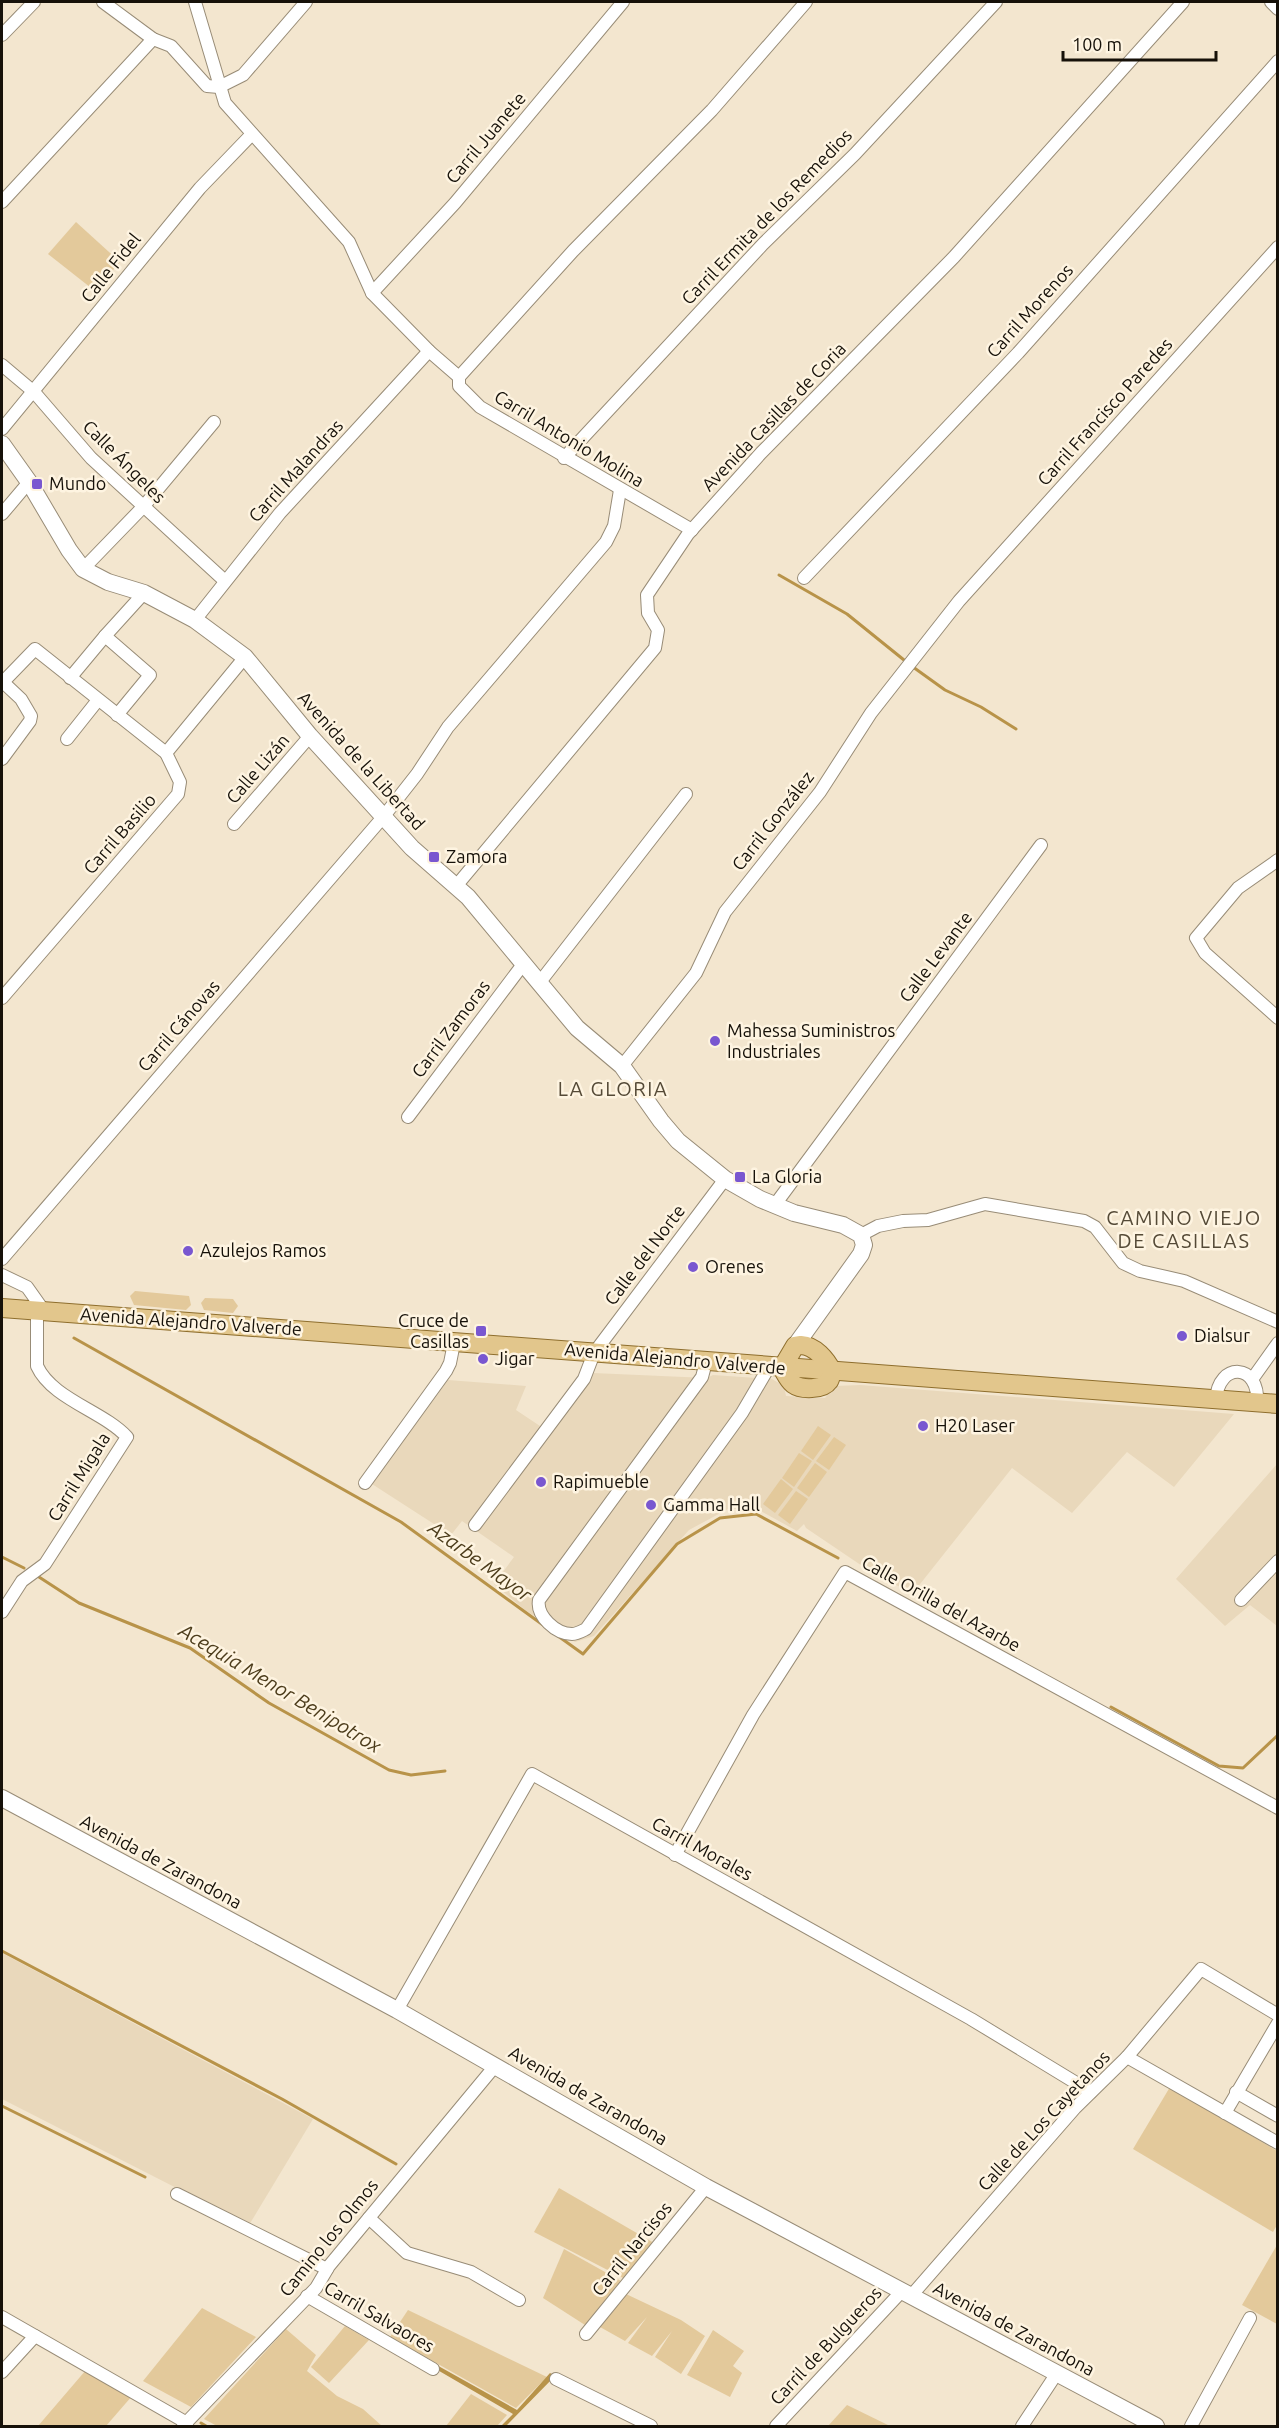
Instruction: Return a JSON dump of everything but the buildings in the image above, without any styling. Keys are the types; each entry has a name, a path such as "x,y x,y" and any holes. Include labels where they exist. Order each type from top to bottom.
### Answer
{"main road":[{"name":"Avenida Alejandro Valverde","path":"2,1308 1278,1404"},
{"path":"776,1367 795,1346 806,1346 815,1350 832,1371"}],"street":[{"path":"103,2 153,39 171,45 207,86 219,87 243,75 306,2"},
{"name":"Carril Antonio Molina","path":"195,2 225,103 349,242 372,293 429,351 459,377 459,386 480,407 564,458 692,530"},
{"name":"Carril Juanete","path":"372,293 455,203 623,2"},
{"path":"459,377 573,251 712,110 806,2"},
{"name":"Carril Ermita de los Remedios","path":"564,458 763,244 855,153 996,2"},
{"name":"Avenida Casillas de Coria","path":"457,885 655,648 658,630 648,613 647,595 692,530 761,453 954,257 1184,2"},
{"path":"1271,2 1278,9"},
{"path":"2,35 28,3"},
{"path":"2,202 153,39"},
{"name":"Carril Morenos","path":"804,578 1018,353 1278,61"},
{"name":"Calle Fidel","path":"2,429 200,188 252,134"},
{"name":"Carril Francisco Paredes","path":"959,601 1278,247"},
{"name":"Carril Malandras","path":"195,620 280,513 429,351"},
{"name":"Calle Ángeles","path":"2,366 34,392 91,458 225,581"},
{"path":"83,568 143,507 214,422"},
{"name":"Avenida de la Libertad","path":"2,444 29,482 69,550 83,568 108,582 144,593 195,620 245,657 310,736 412,848 457,885 577,1028 622,1066 678,1141 725,1179 774,1206 794,1214 843,1225 861,1235"},
{"path":"2,514 29,482"},
{"name":"Carril Cánovas","path":"2,1259 384,816 417,774 448,727 606,542 614,526 620,490"},
{"path":"70,678 144,593"},
{"name":"Carril González","path":"622,1066 696,973 725,912 820,792 871,713 959,601"},
{"path":"105,636 150,675 117,715"},
{"path":"2,759 30,722 31,716 21,699 2,682 35,649 166,753 245,657"},
{"path":"67,739 98,700"},
{"name":"Calle Lizán","path":"234,824 310,736"},
{"name":"Carril Basilio","path":"2,998 178,794 180,782 166,753"},
{"path":"540,982 686,794"},
{"name":"Calle Levante","path":"774,1206 1041,845"},
{"path":"1278,860 1238,888 1196,938 1205,953 1278,1018"},
{"name":"Carril Zamoras","path":"408,1117 524,963"},
{"name":"Calle del Norte","path":"474,1525 584,1379 594,1353 725,1179"},
{"path":"795,1346 861,1254 864,1245 861,1235 878,1226 903,1221 928,1220 985,1204 1084,1221 1095,1227 1123,1263 1140,1271 1184,1281 1278,1322"},
{"path":"2,1275 27,1287 41,1311"},
{"name":"Carril Migala","path":"2,1612 22,1581 45,1564 127,1437 119,1429 65,1394 41,1374 37,1366 41,1311"},
{"path":"808,1329 809,1340 815,1350"},
{"path":"365,1483 446,1371 454,1343"},
{"path":"1253,1378 1278,1343"},
{"path":"706,1362 702,1377 539,1600 538,1608 541,1616 561,1632 574,1635 586,1629 776,1367"},
{"path":"1216,1400 1218,1384 1225,1376 1239,1372 1253,1378 1258,1391 1257,1403"},
{"path":"1241,1600 1278,1561"},
{"name":"Calle Orilla del Azarbe","path":"675,1855 753,1715 845,1572 1278,1808"},
{"name":"Carril Morales","path":"397,2010 532,1774 971,2019 1091,2092"},
{"name":"Avenida de Zarandona","path":"2,1798 397,2010 706,2187 1156,2427"},
{"name":"Calle de Los Cayetanos","path":"907,2293 1091,2092 1127,2057 1201,1969 1278,2015"},
{"path":"1225,2113 1278,2023"},
{"path":"1127,2057 1278,2143"},
{"name":"Camino los Olmos","path":"185,2425 308,2296 327,2269 495,2066"},
{"path":"1236,2092 1278,2116"},
{"name":"Carril Narcisos","path":"586,2334 706,2187"},
{"path":"177,2194 327,2269"},
{"path":"369,2218 407,2253 471,2272 519,2300"},
{"name":"Carril de Bulgueros","path":"776,2427 907,2293"},
{"name":"Carril Salvaores","path":"308,2296 434,2368"},
{"path":"2,2317 185,2425"},
{"path":"1191,2427 1250,2318"},
{"path":"2,2372 35,2336"},
{"path":"1022,2427 1057,2373"},
{"path":"555,2379 651,2427"}],"shaded area":[{"path":"76,222 120,262 95,291 48,254"},
{"path":"135,1291 189,1296 191,1305 186,1310 134,1305 130,1296"},
{"path":"205,1298 233,1299 238,1306 233,1313 204,1310 201,1303"},
{"path":"593,1373 707,1378 713,1375 772,1379 784,1386 786,1396 825,1398 835,1386 860,1385 1234,1414 1174,1487 1127,1452 1072,1513 1012,1468 913,1593 877,1576 806,1528 804,1524 797,1531 759,1510 728,1509 689,1530 594,1636 575,1642 525,1610 494,1584 514,1557 462,1521 451,1535 372,1484 448,1380 526,1386 516,1410 549,1432"},
{"path":"818,1426 831,1435 813,1460 801,1451"},
{"path":"834,1437 846,1445 829,1470 816,1461"},
{"path":"799,1453 812,1461 794,1487 782,1478"},
{"path":"815,1463 827,1472 809,1497 797,1488"},
{"path":"1277,1464 1277,1626 1250,1605 1225,1626 1176,1579"},
{"path":"781,1479 793,1489 775,1513 763,1504"},
{"path":"796,1491 808,1499 790,1524 778,1515"},
{"path":"2,1953 313,2119 249,2225 2,2099"},
{"path":"1170,2087 1277,2151 1277,2225 1273,2232 1133,2149"},
{"path":"559,2188 654,2243 625,2279 534,2232"},
{"path":"1278,2245 1277,2324 1242,2305"},
{"path":"564,2249 621,2281 585,2325 543,2298"},
{"path":"626,2294 681,2320 705,2336 681,2374 655,2357 672,2331 652,2356 628,2343 647,2317 625,2341 600,2327"},
{"path":"202,2308 256,2337 191,2407 143,2381"},
{"path":"408,2310 547,2377 516,2408 390,2337"},
{"path":"345,2326 369,2340 329,2383 311,2367"},
{"path":"286,2329 316,2355 307,2371 337,2396 363,2409 382,2426 217,2426 204,2419"},
{"path":"713,2330 744,2351 733,2366 742,2373 730,2397 687,2375"},
{"path":"399,2344 517,2410 550,2373 555,2376 506,2426 501,2426 513,2414 398,2347"},
{"path":"86,2370 132,2396 106,2426 38,2426"},
{"path":"471,2394 507,2415 497,2426 446,2426"},
{"path":"847,2405 890,2426 828,2426"}],"waterway":[{"path":"779,575 847,614 904,660"},
{"path":"913,667 945,690 981,707 1016,729"},
{"name":"Azarbe Mayor","path":"74,1338 401,1522 543,1625"},
{"name":"Azarbe Mayor","path":"558,1636 583,1654 677,1544 720,1518 756,1514 838,1558"},
{"name":"Acequia Menor Benipotrox","path":"2,1557 24,1568"},
{"name":"Acequia Menor Benipotrox","path":"39,1577 79,1603 190,1648 269,1703 389,1770 411,1775 445,1771"},
{"name":"Azarbe Mayor","path":"1111,1707 1219,1766 1243,1768 1278,1735"},
{"path":"2,1951 282,2099 396,2164"},
{"path":"2,2106 145,2177"},
{"path":"201,2423 206,2426"}],"place":[{"name":"Mundo","path":"37,484"},
{"name":"Zamora","path":"434,857"},
{"name":"Mahessa Suministros Industriales","path":"715,1041"},
{"name":"La Gloria","path":"740,1177"},
{"name":"Azulejos Ramos","path":"188,1251"},
{"name":"Orenes","path":"693,1267"},
{"name":"Cruce de Casillas","path":"481,1331"},
{"name":"Dialsur","path":"1182,1336"},
{"name":"Jigar","path":"483,1359"},
{"name":"H20 Laser","path":"923,1426"},
{"name":"Rapimueble","path":"541,1482"},
{"name":"Gamma Hall","path":"651,1505"}],"district":[{"name":"LA GLORIA","path":"613,1089"},
{"name":"CAMINO VIEJO DE CASILLAS","path":"1184,1230"}]}
